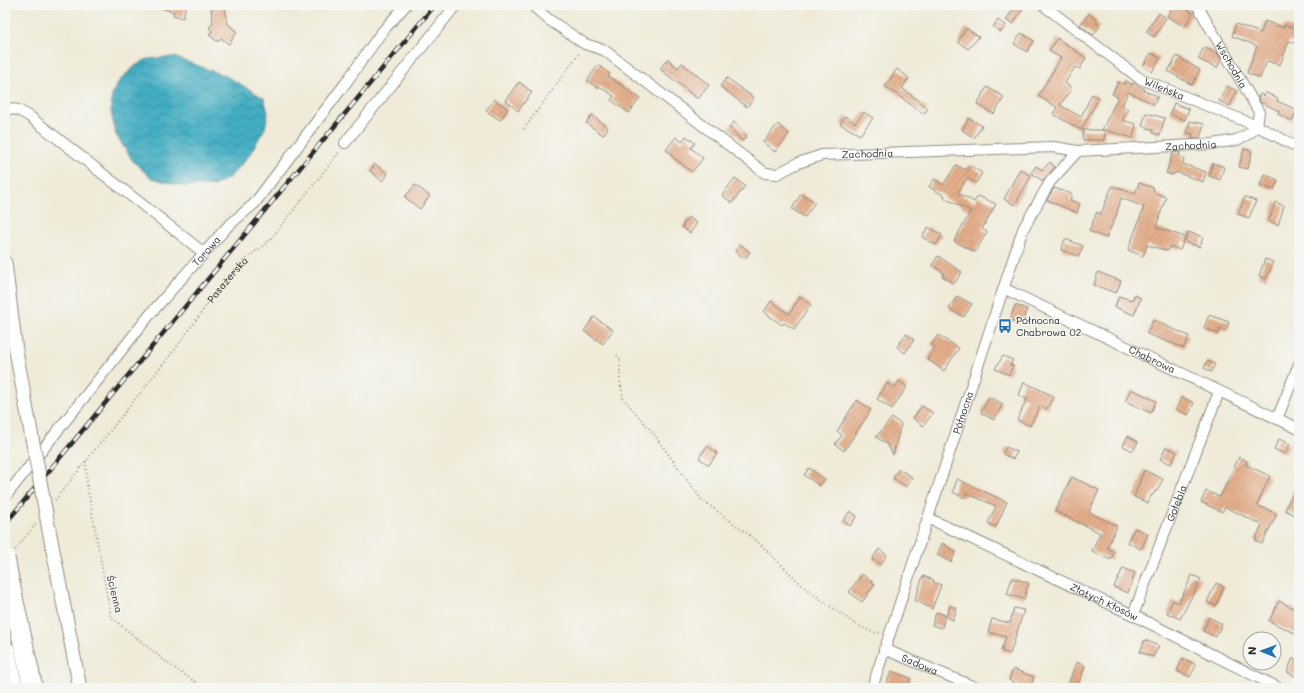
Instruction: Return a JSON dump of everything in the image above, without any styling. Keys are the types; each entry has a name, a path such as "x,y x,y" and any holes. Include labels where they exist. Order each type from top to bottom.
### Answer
{"highway":[{"path":"10,554 9,579 33,688"},
{"path":"5,650 13,688"}],"street":[{"name":"Torowa","path":"5,498 152,312 228,226 254,204 345,84 380,33 406,5"},
{"path":"345,143 456,5"},
{"name":"Zachodnia","path":"532,5 548,19 585,44 604,50 765,173 777,174 798,162 822,155 1054,147 1078,150 1213,144 1238,140 1250,133 1257,126"},
{"name":"Wileńska","path":"1043,5 1139,78 1257,126 1299,148"},
{"name":"Wschodnia","path":"1197,5 1259,112 1257,126"},
{"path":"5,108 18,110 28,116 204,253"},
{"name":"Północna","path":"872,688 1005,289 1023,229 1050,182 1078,150"},
{"path":"5,263 14,343 80,688"},
{"name":"Chabrowa","path":"1005,289 1299,429"},
{"path":"1277,419 1299,364"},
{"name":"Gołębia","path":"1133,615 1219,392"},
{"name":"Złotych Kłosów","path":"928,518 1133,615 1279,688"},
{"name":"Sadowa","path":"884,649 977,688"}],"path":[{"path":"524,129 585,44"},
{"name":"Pasażerska","path":"52,503 176,348 216,292 242,262 270,240 345,143"},
{"path":"617,355 620,359 620,380 623,398 653,433 701,499 757,541 804,588 823,602 872,632 889,634"},
{"name":"Ścienna","path":"86,460 87,485 111,617 170,665 204,688"},
{"path":"10,554 38,522"}],"water":[{"path":"174,57 226,76 264,98 268,113 265,128 248,157 229,178 213,186 183,186 151,178 133,161 116,135 111,112 112,93 120,80 135,66 147,59"}],"building":[{"path":"157,5 186,5 183,18 173,15 174,12 157,7"},
{"path":"1016,5 1025,5 1013,24 1006,20"},
{"path":"1174,5 1191,5 1188,10 1193,13 1185,27 1167,16"},
{"path":"225,7 228,24 237,32 229,44 221,38 218,42 209,35 212,31 209,28 213,23 211,9"},
{"path":"1159,13 1166,18 1154,37 1146,32"},
{"path":"1089,14 1098,21 1096,23 1100,26 1093,35 1080,25"},
{"path":"998,20 1006,25 1001,32 993,27"},
{"path":"1265,21 1284,28 1284,25 1299,30 1299,45 1289,41 1280,65 1267,61 1260,78 1247,73 1257,46 1232,36 1236,24 1261,33"},
{"path":"966,28 979,37 968,49 958,42"},
{"path":"1021,33 1034,41 1027,52 1014,44"},
{"path":"1057,38 1086,58 1080,69 1075,67 1065,83 1072,88 1060,105 1081,117 1092,94 1099,98 1081,130 1053,114 1057,107 1038,96 1061,58 1049,51"},
{"path":"1204,47 1218,54 1221,60 1217,68 1198,59"},
{"path":"1151,53 1160,58 1152,72 1143,66"},
{"path":"1177,56 1200,70 1192,85 1168,71"},
{"path":"667,59 678,68 682,63 709,85 698,99 660,69"},
{"path":"598,65 610,74 608,76 640,98 629,113 611,100 614,96 599,86 598,88 587,81"},
{"path":"897,69 909,78 902,88 928,108 924,114 885,86"},
{"path":"727,78 754,98 747,107 720,86"},
{"path":"1126,81 1132,84 1131,86 1133,83 1145,89 1144,91 1158,96 1154,104 1128,92 1122,106 1128,109 1122,120 1136,124 1133,138 1105,130 1104,140 1083,140 1083,130 1102,130 1118,97 1112,94 1118,82 1124,84"},
{"path":"519,82 532,92 518,111 505,100"},
{"path":"1227,86 1237,91 1230,106 1219,101"},
{"path":"987,87 1004,97 994,114 977,104"},
{"path":"1265,92 1278,99 1277,101 1297,110 1292,121 1278,114 1279,111 1260,102 1258,97 1260,94 1264,96"},
{"path":"494,99 508,109 500,120 486,111"},
{"path":"1174,103 1189,109 1185,120 1170,114"},
{"path":"864,112 873,118 860,135 840,124 845,116 855,123"},
{"path":"1146,113 1165,118 1160,135 1153,133 1153,130 1142,126"},
{"path":"592,115 608,128 603,135 586,123"},
{"path":"969,118 982,126 974,138 962,130"},
{"path":"1190,121 1204,124 1200,138 1192,138 1193,134 1187,133"},
{"path":"734,122 747,136 742,141 729,127"},
{"path":"778,124 789,134 775,152 763,142"},
{"path":"686,136 695,143 691,148 703,158 692,172 671,156 672,154 666,150 676,137 682,142"},
{"path":"1244,149 1252,151 1248,169 1239,167"},
{"path":"1180,152 1179,157 1184,159 1183,164 1206,172 1203,182 1179,173 1174,173 1173,175 1166,173 1173,153"},
{"path":"1050,162 1055,167 1043,181 1031,173 1036,166 1042,170"},
{"path":"1213,163 1224,167 1220,180 1209,176"},
{"path":"375,164 388,174 382,181 370,171"},
{"path":"956,165 966,170 969,165 982,173 976,183 967,178 958,193 974,202 978,196 996,204 982,229 987,232 975,252 954,241 971,211 944,198 945,196 929,187 934,179 943,185"},
{"path":"1020,169 1031,176 1015,205 1004,199"},
{"path":"1264,174 1278,180 1274,190 1260,185"},
{"path":"735,178 745,186 732,203 722,195"},
{"path":"1139,183 1154,188 1153,192 1166,197 1156,227 1185,237 1180,250 1170,246 1168,251 1147,245 1143,256 1128,250 1144,207 1121,198 1116,216 1106,238 1089,231 1097,212 1101,214 1112,186 1135,194"},
{"path":"415,185 430,196 420,209 405,197"},
{"path":"1054,188 1072,194 1070,200 1080,204 1077,213 1047,200"},
{"path":"801,194 815,202 805,217 792,209"},
{"path":"1245,197 1256,201 1249,218 1238,214"},
{"path":"1275,202 1284,206 1278,225 1269,221"},
{"path":"688,217 697,223 690,233 682,227"},
{"path":"928,227 942,235 936,245 922,237"},
{"path":"1188,232 1203,237 1200,247 1185,242"},
{"path":"1065,239 1083,246 1079,256 1061,250"},
{"path":"740,244 750,252 745,259 735,251"},
{"path":"938,256 962,272 954,284 942,276 944,273 932,265"},
{"path":"1265,259 1273,262 1266,279 1259,276"},
{"path":"1098,272 1121,281 1116,293 1094,285"},
{"path":"1134,295 1141,298 1134,315 1115,307 1119,296 1132,300"},
{"path":"957,296 972,304 964,317 949,309"},
{"path":"800,297 811,305 794,329 784,323 782,325 764,312 771,301 789,314"},
{"path":"1015,305 1027,309 1022,324 1010,320"},
{"path":"1209,315 1229,322 1226,331 1220,329 1219,334 1204,328"},
{"path":"594,317 613,330 603,344 584,331"},
{"path":"1153,320 1189,336 1184,348 1147,334"},
{"path":"906,334 914,340 905,353 897,347"},
{"path":"938,335 959,348 944,371 927,359 935,347 931,345"},
{"path":"1003,356 1013,360 1010,365 1013,366 1009,375 995,369"},
{"path":"1207,361 1215,364 1211,372 1204,368"},
{"path":"899,381 907,387 892,409 877,399 887,383 894,388"},
{"path":"1024,382 1053,396 1047,409 1040,406 1030,426 1017,420 1027,399 1019,395"},
{"path":"1131,389 1156,401 1151,413 1125,401"},
{"path":"989,397 1003,404 994,420 981,413"},
{"path":"1182,397 1194,403 1188,415 1176,410"},
{"path":"857,400 871,410 844,451 835,444 842,435 837,431"},
{"path":"922,406 933,413 923,426 913,418"},
{"path":"892,418 901,424 893,455 887,444 876,437"},
{"path":"1128,436 1138,442 1133,451 1123,446"},
{"path":"1279,439 1290,444 1285,454 1274,449"},
{"path":"707,446 717,453 709,465 699,458"},
{"path":"1006,447 1017,452 1013,459 1003,454"},
{"path":"1166,447 1177,452 1171,464 1160,459"},
{"path":"1239,457 1247,461 1246,465 1270,476 1257,505 1277,514 1262,544 1255,540 1262,525 1225,507 1222,512 1201,502 1206,491 1220,497"},
{"path":"809,468 825,479 820,486 804,475"},
{"path":"899,469 912,477 907,487 893,478"},
{"path":"1144,470 1163,479 1157,491 1151,495 1148,503 1134,497"},
{"path":"1072,477 1099,490 1089,512 1117,526 1107,548 1114,552 1111,560 1092,551 1100,533 1055,511"},
{"path":"957,479 1007,502 996,527 988,523 996,506 966,493 964,498 953,492"},
{"path":"1299,480 1299,517 1285,510"},
{"path":"850,511 857,516 850,526 843,521"},
{"path":"1135,528 1148,534 1141,549 1127,542"},
{"path":"942,543 956,552 951,562 937,555"},
{"path":"879,549 887,555 880,565 872,559"},
{"path":"1123,568 1135,573 1128,593 1114,587"},
{"path":"862,574 875,584 862,602 849,592"},
{"path":"1192,575 1201,579 1180,619 1167,613 1173,600 1179,603"},
{"path":"923,576 934,580 933,582 941,585 932,609 915,600"},
{"path":"1012,578 1029,583 1024,599 1007,594"},
{"path":"1216,583 1224,587 1216,606 1207,602"},
{"path":"1279,601 1299,611 1299,635 1269,621"},
{"path":"950,606 957,608 953,620 946,617"},
{"path":"1014,608 1024,610 1010,654 1001,651 1006,637 988,632 992,619 1010,623"},
{"path":"936,612 945,615 942,628 932,625"},
{"path":"1209,617 1222,624 1216,637 1203,631"},
{"path":"1145,640 1159,646 1153,657 1140,652"},
{"path":"1183,658 1196,665 1190,677 1177,671"},
{"path":"1293,658 1299,661 1299,678 1287,672"},
{"path":"1076,662 1085,666 1077,688 1067,688"},
{"path":"1013,669 1034,677 1030,688 1022,688 1009,680"},
{"path":"891,671 911,678 907,688 885,688"}],"railway":[{"path":"5,524 435,5"}],"place":[{"name":"Północna Chabrowa 02","path":"1005,326"}]}
